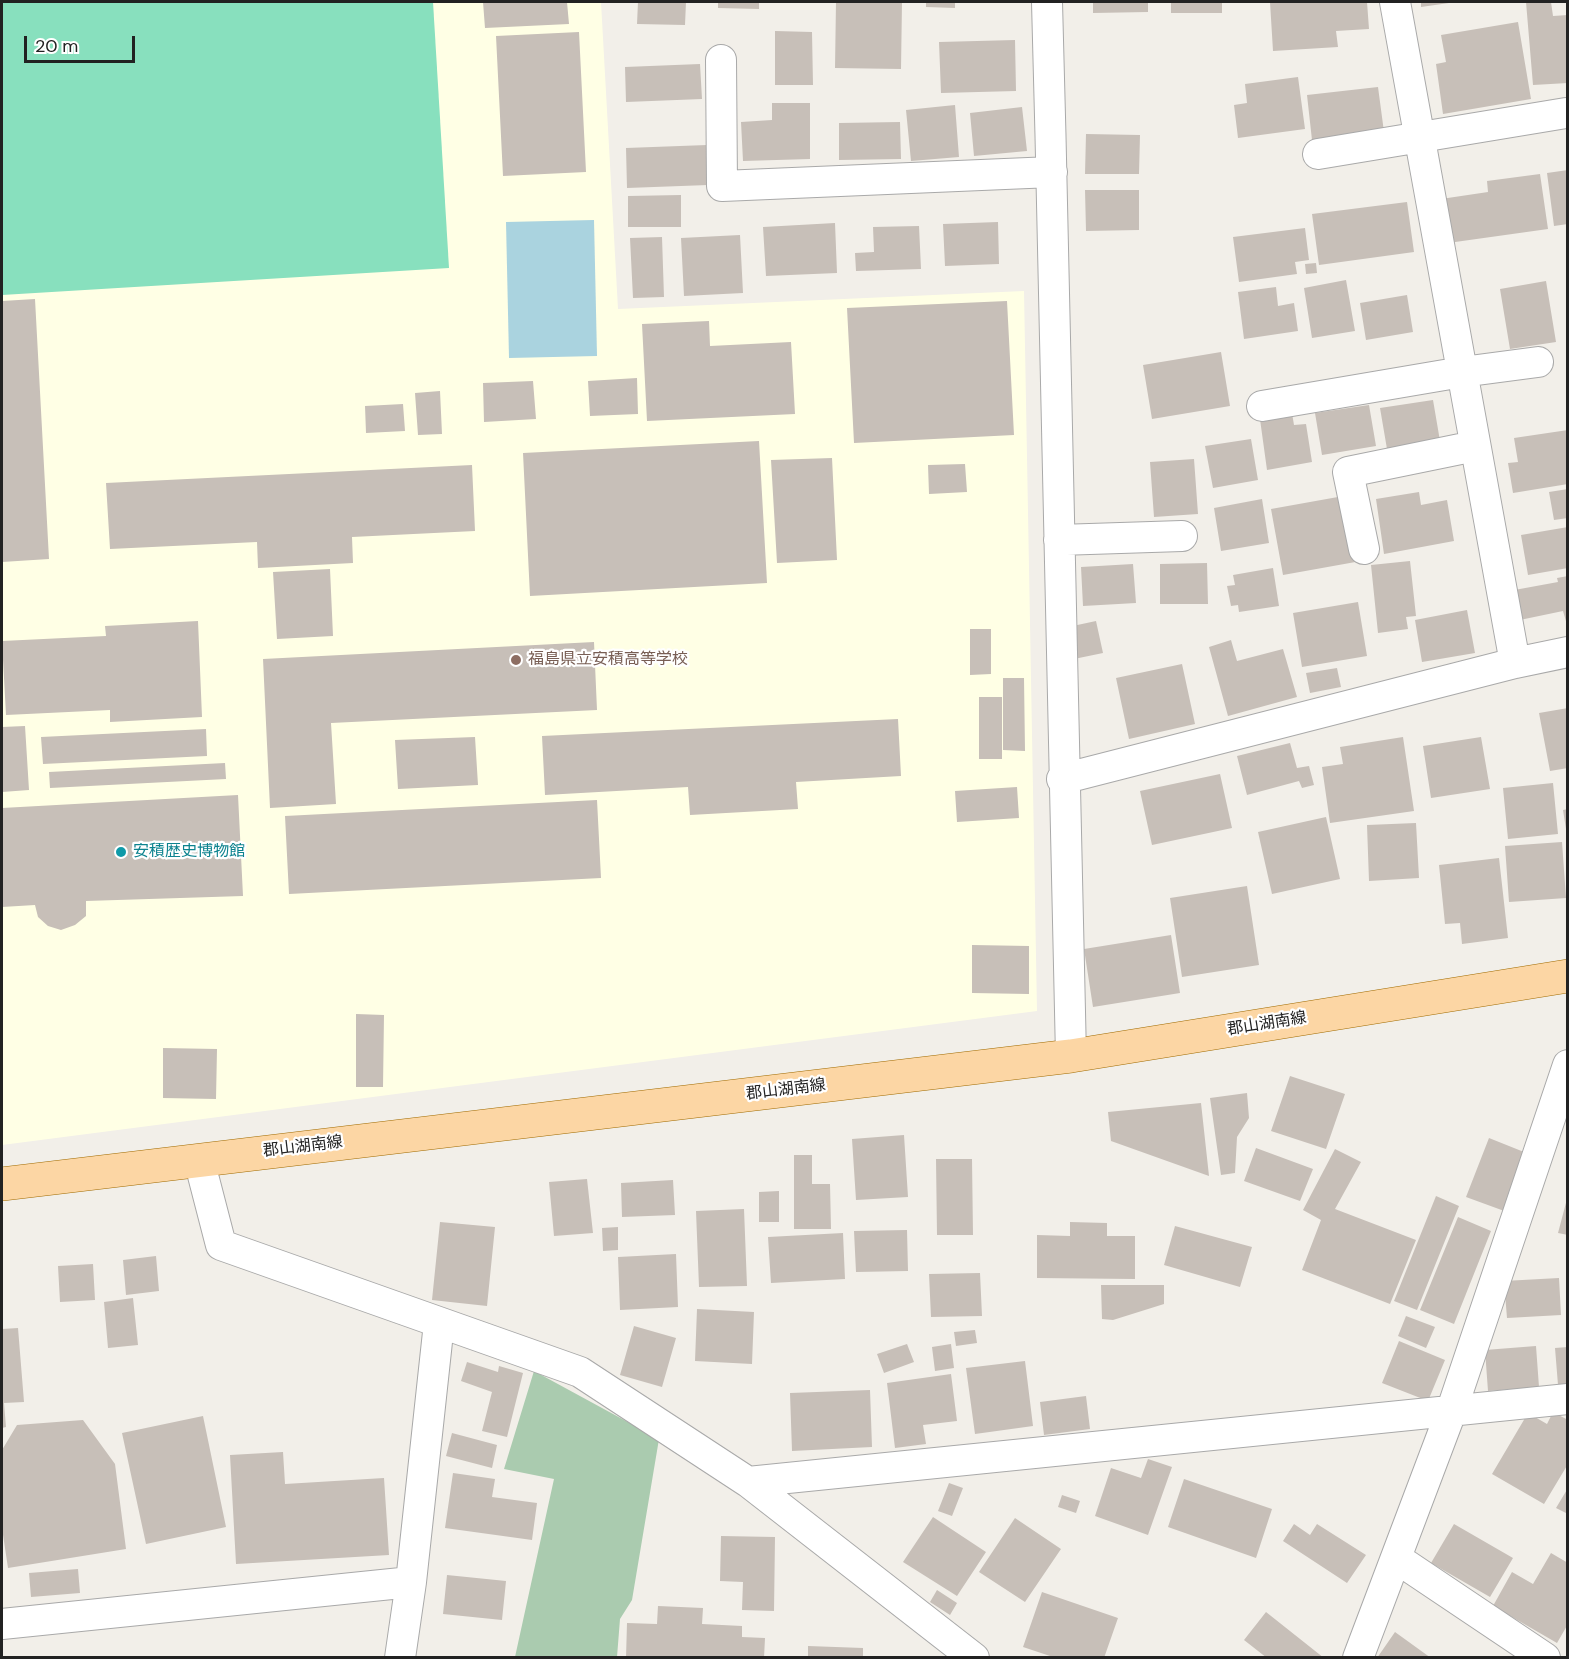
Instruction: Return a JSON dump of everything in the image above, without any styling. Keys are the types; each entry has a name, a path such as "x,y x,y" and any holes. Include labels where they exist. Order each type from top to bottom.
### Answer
{"main road":[{"name":"郡山湖南線","path":"2,1184 1071,1056 1568,975"}],"street":[{"path":"1047,2 1062,779 1071,1056"},
{"path":"1395,2 1515,663"},
{"path":"721,60 722,186 1052,172"},
{"path":"1318,154 1566,113"},
{"path":"1262,406 1462,372 1538,362"},
{"path":"1364,549 1348,472 1475,446"},
{"path":"1059,540 1182,536"},
{"path":"1062,779 1515,663 1568,652"},
{"path":"1358,1658 1451,1412 1568,1065"},
{"path":"199,1160 221,1245 580,1372 748,1482 974,1658"},
{"path":"400,1658 411,1582 439,1323"},
{"path":"748,1482 1568,1400"},
{"path":"1396,1558 1545,1658"},
{"path":"2,1624 411,1582"}],"shaded area":[{"name":"福島県立安積高等学校","path":"2,2 601,2 618,309 1024,291 1037,1011 2,1145"},
{"path":"534,1371 659,1439 632,1600 620,1619 617,1657 515,1657 554,1479 504,1469"}],"green space":[{"path":"2,2 433,2 449,268 2,295"}],"water":[{"path":"594,220 597,356 509,358 506,222"}],"building":[{"path":"483,2 567,2 569,24 485,28"},
{"path":"638,2 686,2 685,25 637,24"},
{"path":"718,2 759,2 759,9 718,8"},
{"path":"836,2 902,2 901,69 835,68"},
{"path":"926,2 955,2 955,8 926,7"},
{"path":"1093,2 1148,2 1148,12 1093,13"},
{"path":"1171,2 1222,2 1222,13 1171,13"},
{"path":"1270,2 1367,2 1369,29 1336,31 1338,47 1273,51"},
{"path":"1421,2 1449,2 1449,3 1421,7"},
{"path":"1526,2 1551,2 1553,16 1568,15 1568,83 1533,85"},
{"path":"1518,22 1531,99 1443,114 1436,64 1446,62 1441,35"},
{"path":"775,31 812,32 813,85 775,85"},
{"path":"579,32 586,172 503,176 496,36"},
{"path":"1015,40 1016,91 941,93 939,42"},
{"path":"700,64 702,99 626,102 625,67"},
{"path":"1298,77 1305,129 1238,138 1234,105 1247,103 1245,84"},
{"path":"1378,87 1384,132 1312,140 1307,95"},
{"path":"772,103 810,103 810,159 743,161 741,122 772,120"},
{"path":"955,105 959,157 911,161 906,110"},
{"path":"1022,107 1027,151 974,156 970,113"},
{"path":"900,122 901,159 839,160 839,123"},
{"path":"1086,134 1140,135 1139,174 1085,174"},
{"path":"707,145 708,185 627,188 626,148"},
{"path":"1568,170 1568,224 1554,226 1547,173"},
{"path":"1540,174 1548,229 1448,243 1441,199 1488,192 1487,181"},
{"path":"1085,190 1139,190 1139,230 1086,231"},
{"path":"681,195 681,227 628,227 628,196"},
{"path":"1407,202 1414,252 1319,265 1312,214"},
{"path":"998,222 999,264 945,266 943,224"},
{"path":"835,223 837,273 766,276 763,227"},
{"path":"919,226 921,269 856,271 855,253 874,252 873,227"},
{"path":"1305,228 1309,260 1295,262 1297,274 1239,282 1233,237"},
{"path":"740,235 743,293 684,296 681,238"},
{"path":"662,237 664,297 633,298 630,238"},
{"path":"1316,263 1317,273 1306,274 1305,264"},
{"path":"1346,280 1355,331 1312,338 1304,288"},
{"path":"1546,281 1556,342 1510,349 1500,289"},
{"path":"1276,287 1278,306 1294,303 1298,331 1244,339 1238,292"},
{"path":"1407,295 1413,332 1366,340 1360,303"},
{"path":"35,299 49,559 2,562 2,301"},
{"path":"1007,301 1014,435 854,443 847,308"},
{"path":"709,321 710,346 791,342 795,414 647,421 642,324"},
{"path":"1221,352 1230,406 1152,419 1143,365"},
{"path":"637,378 638,414 590,416 588,381"},
{"path":"533,381 536,419 484,422 483,383"},
{"path":"440,391 442,434 418,435 415,393"},
{"path":"1433,400 1440,441 1387,449 1380,408"},
{"path":"403,404 405,431 366,433 365,406"},
{"path":"1369,405 1376,446 1322,455 1315,413"},
{"path":"1291,407 1294,425 1306,424 1312,462 1267,470 1259,412"},
{"path":"1568,430 1568,484 1513,493 1508,463 1518,462 1514,438"},
{"path":"1251,439 1258,480 1213,488 1205,446"},
{"path":"759,441 767,583 530,596 523,453"},
{"path":"832,458 837,560 777,563 771,460"},
{"path":"1194,459 1198,514 1154,517 1150,462"},
{"path":"965,464 967,492 929,494 928,465"},
{"path":"472,465 475,531 352,537 353,563 258,568 257,542 110,549 106,483"},
{"path":"1568,489 1568,518 1554,520 1549,492"},
{"path":"1419,492 1421,505 1447,500 1454,541 1384,554 1376,499"},
{"path":"1349,495 1361,561 1283,575 1271,509"},
{"path":"1262,499 1269,543 1221,551 1214,508"},
{"path":"1568,527 1568,568 1528,575 1521,535"},
{"path":"1410,561 1416,616 1406,617 1408,629 1378,633 1371,565"},
{"path":"1207,563 1208,604 1160,604 1160,564"},
{"path":"1133,564 1136,603 1083,606 1081,567"},
{"path":"1273,568 1279,606 1239,612 1238,605 1231,606 1227,586 1235,585 1233,575"},
{"path":"330,569 333,636 277,639 273,572"},
{"path":"1568,576 1568,628 1563,611 1515,621 1509,591 1558,582 1557,578"},
{"path":"1358,602 1367,656 1302,667 1293,613"},
{"path":"1467,610 1475,653 1422,662 1415,620"},
{"path":"198,621 202,717 110,722 110,710 6,715 2,641 106,636 105,626"},
{"path":"1096,621 1103,653 1074,659 1068,627"},
{"path":"970,629 991,629 991,674 970,675"},
{"path":"1231,640 1237,661 1283,649 1297,697 1228,716 1209,647"},
{"path":"594,642 597,710 331,723 336,804 270,808 263,659"},
{"path":"1182,664 1195,724 1129,739 1116,678"},
{"path":"1337,668 1341,687 1310,693 1306,673"},
{"path":"1003,678 1024,678 1025,751 1003,750"},
{"path":"979,697 1002,697 1002,759 979,759"},
{"path":"1568,708 1568,768 1550,771 1539,713"},
{"path":"898,719 901,776 796,782 798,809 690,815 688,787 545,795 542,736"},
{"path":"25,726 29,790 2,792 2,727"},
{"path":"206,729 207,756 43,764 41,737"},
{"path":"475,737 478,785 398,789 395,740"},
{"path":"1403,737 1414,811 1330,823 1322,767 1343,764 1340,747"},
{"path":"1481,737 1490,789 1431,798 1423,746"},
{"path":"1290,743 1297,768 1309,766 1314,785 1302,788 1299,781 1247,795 1237,756"},
{"path":"225,763 226,779 50,788 49,772"},
{"path":"1220,774 1232,828 1152,845 1140,791"},
{"path":"1553,783 1558,834 1508,839 1503,788"},
{"path":"1017,787 1019,818 957,822 955,791"},
{"name":"安積歴史博物館","path":"238,795 243,896 86,901 86,916 75,925 61,930 48,926 38,917 35,905 2,907 2,808"},
{"path":"597,800 601,878 289,894 285,816"},
{"path":"1568,809 1568,829 1566,829 1563,810"},
{"path":"1326,817 1340,879 1272,894 1258,832"},
{"path":"1416,823 1419,878 1369,881 1367,825"},
{"path":"1562,842 1566,898 1509,902 1505,846"},
{"path":"1499,858 1508,938 1462,944 1460,923 1445,924 1439,865"},
{"path":"1247,886 1259,965 1182,977 1170,898"},
{"path":"1171,935 1180,993 1093,1007 1084,949"},
{"path":"972,945 1029,946 1029,994 972,993"},
{"path":"356,1014 384,1015 383,1087 356,1087"},
{"path":"163,1048 217,1049 216,1099 163,1098"},
{"path":"1290,1076 1345,1094 1326,1149 1271,1131"},
{"path":"1247,1093 1249,1118 1237,1137 1235,1173 1221,1175 1210,1098"},
{"path":"1201,1103 1209,1176 1111,1141 1108,1112"},
{"path":"904,1135 908,1197 856,1200 852,1139"},
{"path":"1489,1138 1529,1154 1507,1212 1466,1197"},
{"path":"1256,1148 1313,1169 1300,1201 1244,1181"},
{"path":"1335,1149 1361,1162 1335,1209 1416,1240 1390,1304 1302,1270 1321,1220 1303,1210"},
{"path":"794,1155 812,1155 812,1184 830,1184 831,1229 794,1229"},
{"path":"936,1159 972,1159 973,1235 937,1235"},
{"path":"587,1179 593,1233 554,1236 549,1182"},
{"path":"673,1180 675,1215 622,1217 621,1183"},
{"path":"779,1191 779,1222 759,1222 759,1192"},
{"path":"1436,1196 1459,1206 1417,1310 1394,1301"},
{"path":"1568,1199 1568,1235 1558,1233"},
{"path":"744,1209 747,1286 699,1287 696,1211"},
{"path":"1458,1217 1491,1231 1454,1324 1420,1310"},
{"path":"440,1222 495,1227 487,1306 432,1300"},
{"path":"1070,1222 1107,1223 1107,1236 1135,1236 1135,1279 1037,1278 1037,1235 1070,1236"},
{"path":"1175,1226 1252,1247 1240,1287 1164,1265"},
{"path":"618,1227 618,1250 603,1251 602,1228"},
{"path":"907,1230 908,1271 856,1272 854,1231"},
{"path":"843,1233 845,1279 771,1283 768,1237"},
{"path":"676,1254 678,1307 620,1310 618,1257"},
{"path":"156,1256 159,1291 126,1295 123,1260"},
{"path":"93,1264 95,1300 60,1302 58,1266"},
{"path":"980,1273 982,1316 931,1317 929,1274"},
{"path":"1559,1278 1561,1315 1507,1318 1504,1281"},
{"path":"1101,1285 1164,1285 1164,1304 1113,1320 1102,1319"},
{"path":"133,1298 138,1345 108,1348 104,1302"},
{"path":"697,1309 754,1312 752,1364 695,1361"},
{"path":"1406,1316 1435,1327 1426,1348 1398,1336"},
{"path":"634,1326 676,1338 662,1387 620,1375"},
{"path":"18,1328 24,1402 4,1403 6,1427 2,1428 2,1329"},
{"path":"975,1330 977,1343 956,1346 954,1332"},
{"path":"1399,1341 1445,1360 1428,1401 1382,1383"},
{"path":"907,1344 914,1362 884,1373 877,1354"},
{"path":"951,1344 954,1368 935,1371 932,1347"},
{"path":"1536,1346 1539,1387 1488,1391 1485,1350"},
{"path":"1568,1347 1568,1384 1558,1385 1555,1348"},
{"path":"1025,1361 1033,1426 975,1434 966,1368"},
{"path":"467,1362 498,1372 499,1366 523,1373 507,1437 482,1431 492,1392 461,1381"},
{"path":"951,1374 957,1421 923,1425 926,1444 895,1448 887,1383"},
{"path":"870,1390 872,1447 792,1451 790,1393"},
{"path":"1086,1396 1090,1429 1044,1435 1040,1402"},
{"path":"1553,1412 1568,1420 1568,1464 1544,1504 1492,1474 1528,1413 1547,1424"},
{"path":"203,1416 226,1527 146,1544 122,1433"},
{"path":"83,1420 115,1464 126,1549 8,1568 2,1528 2,1450 17,1425"},
{"path":"452,1433 497,1445 492,1468 446,1456"},
{"path":"283,1452 285,1484 384,1478 389,1555 236,1564 230,1455"},
{"path":"1148,1459 1172,1467 1148,1535 1095,1516 1111,1468 1141,1478"},
{"path":"453,1473 495,1479 492,1497 537,1503 532,1540 445,1528"},
{"path":"1184,1479 1272,1509 1256,1558 1168,1527"},
{"path":"949,1483 963,1488 952,1516 938,1511"},
{"path":"1568,1488 1568,1514 1556,1508"},
{"path":"1062,1495 1080,1501 1076,1513 1058,1507"},
{"path":"933,1517 986,1552 957,1596 903,1562"},
{"path":"1015,1518 1061,1549 1025,1602 979,1572"},
{"path":"1294,1524 1310,1535 1317,1524 1366,1555 1347,1583 1283,1541"},
{"path":"1454,1524 1513,1558 1490,1597 1431,1563"},
{"path":"721,1536 775,1537 774,1611 742,1610 743,1582 720,1581"},
{"path":"1551,1553 1568,1563 1568,1624 1557,1643 1493,1606 1512,1572 1533,1584"},
{"path":"78,1569 80,1593 31,1597 29,1573"},
{"path":"447,1575 506,1581 502,1620 443,1614"},
{"path":"937,1590 957,1603 950,1615 930,1602"},
{"path":"1042,1592 1118,1618 1104,1658 1056,1658 1023,1647"},
{"path":"658,1606 703,1608 702,1624 742,1626 742,1637 765,1638 764,1658 626,1658 627,1623 657,1624"},
{"path":"1266,1612 1324,1658 1267,1658 1244,1640"},
{"path":"1395,1632 1431,1658 1377,1658"},
{"path":"808,1646 863,1648 863,1658 808,1658"}],"place":[{"name":"福島県立安積高等学校","path":"516,660"},
{"name":"安積歴史博物館","path":"121,852"}]}
